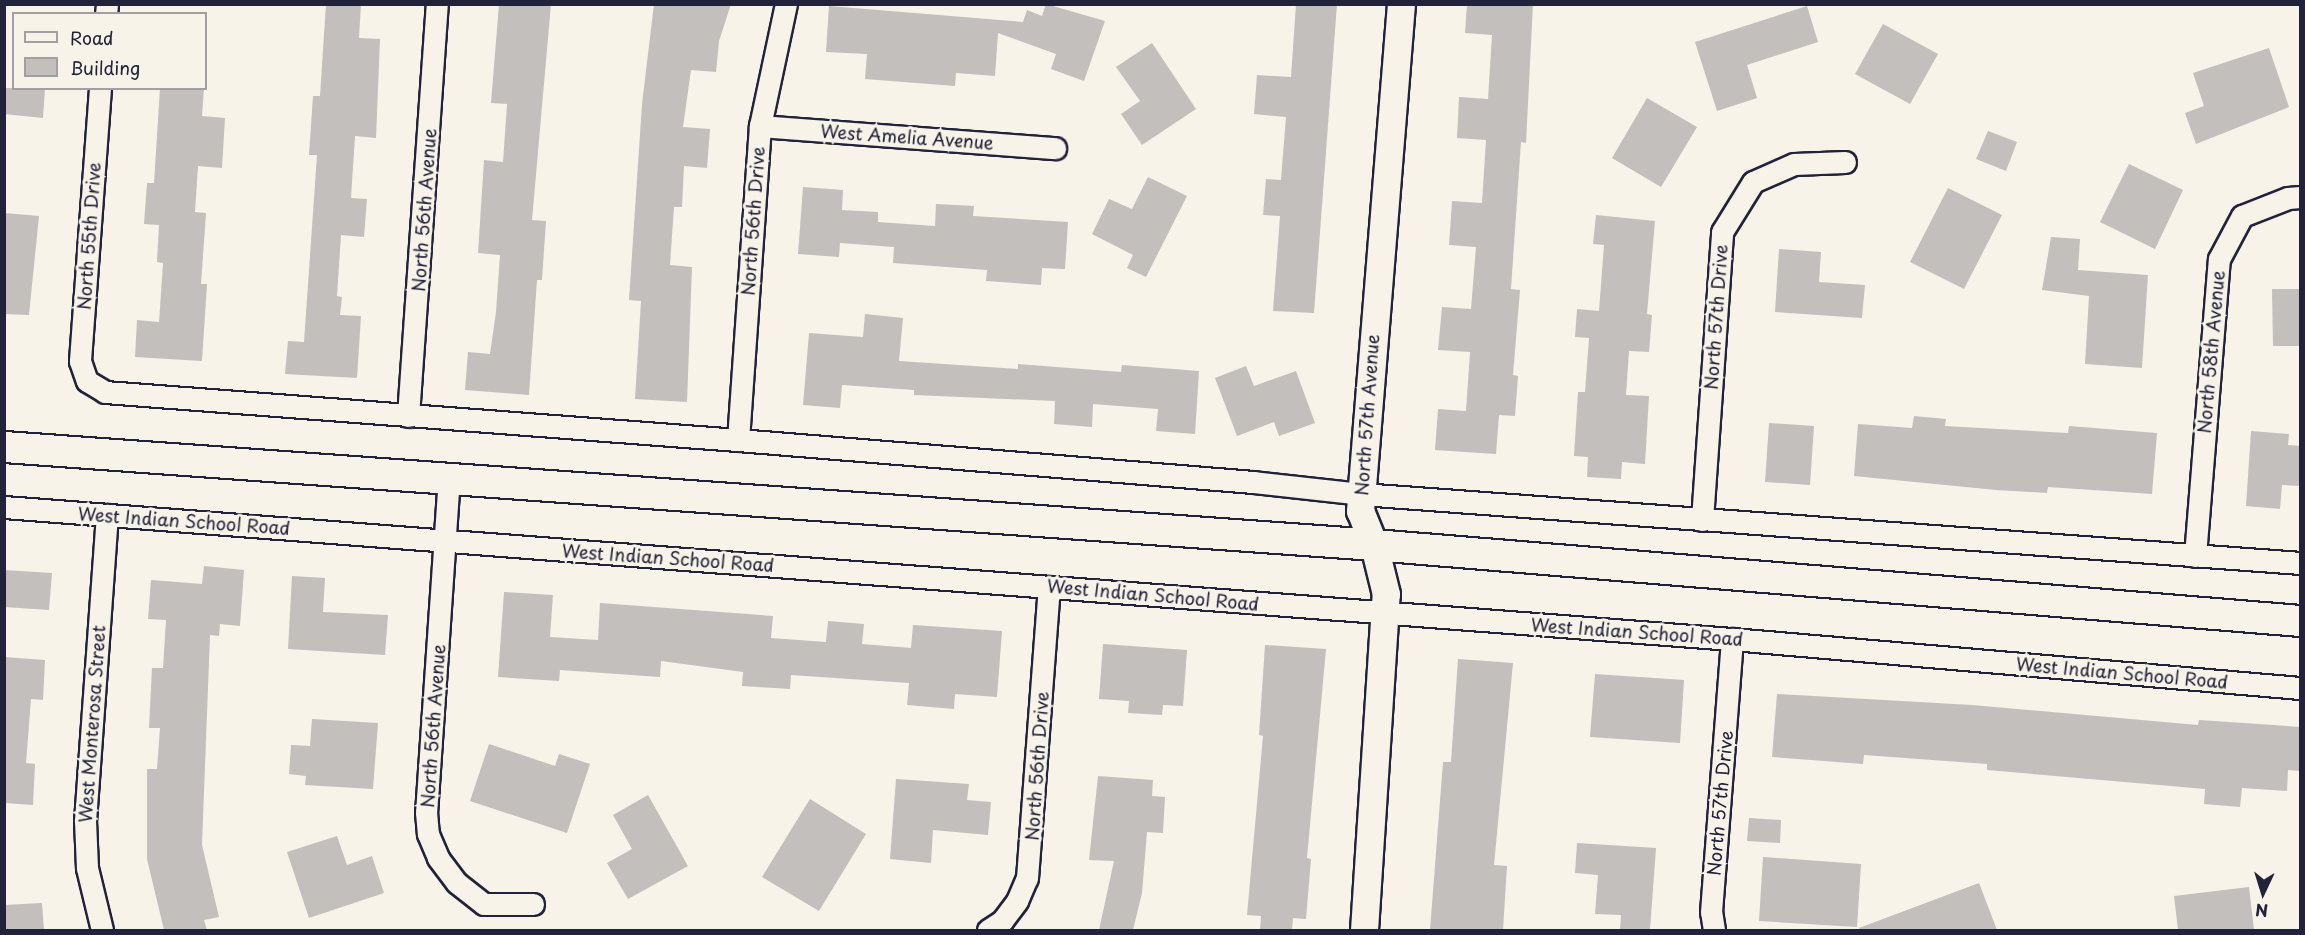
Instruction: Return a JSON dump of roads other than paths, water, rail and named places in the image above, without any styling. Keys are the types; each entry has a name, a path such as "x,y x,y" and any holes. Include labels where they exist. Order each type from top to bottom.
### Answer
{"main road":[{"path":"4,447 449,476 1374,544 2301,621"}],"street":[{"name":"North 56th Avenue","path":"408,416 437,4"},
{"name":"North 56th Drive","path":"738,440 760,126 786,4"},
{"name":"North 57th Avenue","path":"1364,930 1386,594 1374,544 1360,511 1401,4"},
{"name":"North 55th Drive","path":"100,90 80,361 87,381 105,392 408,416"},
{"name":"West Amelia Avenue","path":"760,126 1055,148"},
{"name":"North 57th Drive","path":"1702,520 1722,232 1753,182 1794,164 1845,162"},
{"name":"North 58th Avenue","path":"2195,556 2219,258 2242,216 2288,198 2301,197"},
{"path":"408,416 1242,481 1361,494 2301,563"},
{"name":"North 56th Avenue","path":"449,476 426,812 428,834 438,858 457,883 484,904 533,904"},
{"name":"West Indian School Road","path":"4,507 1048,586 1386,615 1732,639 2301,688"},
{"name":"West Monterosa Street","path":"102,930 87,868 85,821 107,515"},
{"name":"North 56th Drive","path":"988,930 1002,921 1017,901 1029,870 1048,586"},
{"name":"North 57th Drive","path":"1714,930 1711,912 1732,639"}]}
